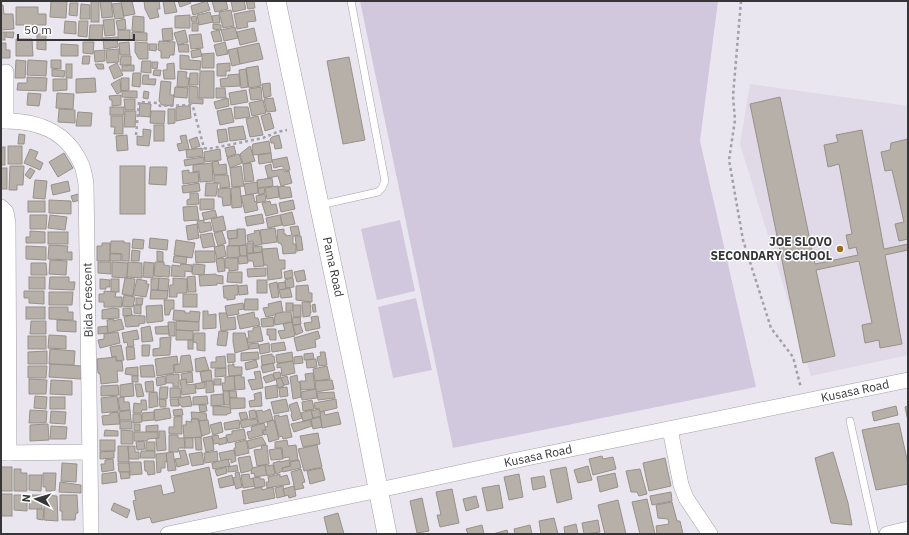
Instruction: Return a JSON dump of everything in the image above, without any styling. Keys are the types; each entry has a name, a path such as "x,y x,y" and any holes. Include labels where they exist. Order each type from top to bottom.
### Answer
{"street":[{"name":"Pama Road","path":"276,1 388,534"},
{"path":"4,121 6,72"},
{"name":"Bida Crescent","path":"4,121 30,122 45,126 62,136 74,150 84,172 86,184 91,534"},
{"path":"1,207 6,212 8,222 5,453 89,452"},
{"name":"Kusasa Road","path":"168,534 522,459 908,380"},
{"path":"670,429 681,485 686,498 710,534"},
{"path":"887,534 908,529"}],"lane":[{"path":"320,205 378,192 382,188 384,181 351,1"},
{"path":"850,421 875,534"}],"path":[{"path":"741,1 733,96 735,120 728,160 743,240 771,328 793,357 805,402"},
{"path":"136,135 140,102 158,103 160,106 191,104 204,148 208,149 264,138 277,132 303,127"}],"shaded area":[{"path":"360,1 718,1 700,141 756,387 453,448"},
{"name":"JOE SLOVO SECONDARY SCHOOL","path":"750,84 908,106 908,355 811,376 740,144"},
{"path":"400,220 415,291 377,300 361,229"},
{"path":"416,298 432,370 393,378 378,307"}],"building":[{"path":"51,1 67,1 66,18 50,17"},
{"path":"91,1 99,1 99,22 91,22"},
{"path":"100,1 111,1 113,17 102,18"},
{"path":"121,1 132,1 135,14 124,16"},
{"path":"144,1 159,1 160,9 157,9 159,17 150,19 145,9"},
{"path":"163,1 174,1 177,12 165,14"},
{"path":"178,1 190,1 191,3 180,7"},
{"path":"207,1 210,10 193,15 191,6"},
{"path":"212,1 226,1 228,9 215,12"},
{"path":"231,1 244,1 246,9 233,12"},
{"path":"246,1 254,1 255,8 248,9"},
{"path":"70,3 78,3 77,16 69,15"},
{"path":"121,3 124,18 115,19 112,4"},
{"path":"81,4 90,5 90,19 80,19"},
{"path":"1,5 3,5 4,14 13,14 14,29 1,30"},
{"path":"16,7 38,7 38,14 46,14 46,25 16,25"},
{"path":"231,10 234,26 223,28 219,12"},
{"path":"254,10 256,21 247,22 248,27 237,29 234,14"},
{"path":"210,12 213,22 199,25 197,15"},
{"path":"190,15 190,28 175,28 175,16"},
{"path":"219,15 220,23 213,23 212,16"},
{"path":"133,16 144,17 144,32 132,31"},
{"path":"196,16 197,22 192,22 191,17"},
{"path":"114,19 115,35 105,36 103,20"},
{"path":"125,19 126,29 118,30 116,21"},
{"path":"65,21 76,22 76,34 64,33"},
{"path":"79,21 88,21 87,37 78,36"},
{"path":"192,23 198,23 198,31 192,31"},
{"path":"213,24 221,25 221,30 213,29"},
{"path":"90,25 103,25 102,40 89,39"},
{"path":"235,27 238,38 224,41 221,30"},
{"path":"172,28 173,40 163,41 162,29"},
{"path":"254,28 257,41 240,45 237,32"},
{"path":"118,30 130,30 130,40 118,40"},
{"path":"185,30 188,42 178,45 174,33"},
{"path":"219,30 222,41 214,42 211,32"},
{"path":"1,32 5,32 5,40 1,40"},
{"path":"6,32 14,32 13,38 6,37"},
{"path":"132,32 147,33 147,41 132,40"},
{"path":"37,34 46,34 46,50 37,49"},
{"path":"201,34 203,48 191,49 189,35"},
{"path":"117,37 118,47 104,49 103,38"},
{"path":"16,39 32,39 33,56 16,56"},
{"path":"159,41 175,42 174,55 170,55 169,58 161,58 161,51 158,50"},
{"path":"83,42 94,42 93,54 83,53"},
{"path":"129,42 130,55 120,55 119,43"},
{"path":"135,42 148,43 148,59 139,59 135,52"},
{"path":"225,42 228,54 217,56 214,45"},
{"path":"1,43 6,43 6,50 10,50 10,58 1,58"},
{"path":"259,43 263,59 240,64 237,48"},
{"path":"61,44 78,45 78,56 61,56"},
{"path":"149,44 157,44 156,51 149,50"},
{"path":"188,44 189,52 179,52 178,45"},
{"path":"237,48 240,64 232,66 228,50"},
{"path":"119,49 119,62 107,63 106,50"},
{"path":"200,49 202,56 192,58 191,51"},
{"path":"105,50 105,61 95,62 94,51"},
{"path":"214,53 214,68 202,68 202,54"},
{"path":"180,55 189,56 189,60 201,61 200,70 180,69"},
{"path":"83,56 90,56 89,64 82,64"},
{"path":"121,56 131,56 131,65 120,65"},
{"path":"349,57 365,140 343,144 327,61"},
{"path":"16,60 26,61 25,78 15,78"},
{"path":"28,60 47,61 46,76 27,75"},
{"path":"51,60 61,60 61,69 51,68"},
{"path":"142,61 151,61 151,73 141,72"},
{"path":"152,62 158,62 157,69 152,68"},
{"path":"117,63 123,75 114,79 109,67"},
{"path":"174,63 175,79 164,79 163,70 167,70 167,64"},
{"path":"230,63 230,71 226,71 226,76 217,76 217,64"},
{"path":"66,64 72,64 72,78 66,78"},
{"path":"95,64 103,64 104,69 98,69"},
{"path":"134,65 134,71 122,71 122,66"},
{"path":"258,66 261,86 249,88 246,68"},
{"path":"52,69 65,71 64,77 52,76"},
{"path":"246,69 248,87 241,88 239,70"},
{"path":"154,70 161,70 160,76 153,75"},
{"path":"178,71 187,72 186,78 189,78 188,87 177,87"},
{"path":"200,71 214,71 214,98 199,98"},
{"path":"133,73 141,73 140,87 132,86"},
{"path":"190,73 198,73 198,85 189,85"},
{"path":"239,74 240,86 221,87 220,79 228,78 228,75"},
{"path":"143,75 149,75 148,79 156,79 155,85 142,84"},
{"path":"27,77 47,78 46,91 17,90 18,83 27,83"},
{"path":"95,78 96,92 76,93 76,79"},
{"path":"121,78 129,78 129,90 121,91"},
{"path":"53,79 67,79 67,90 53,91"},
{"path":"120,79 121,92 117,94 111,84"},
{"path":"161,81 171,82 170,95 174,95 173,106 162,105 159,101"},
{"path":"270,83 271,96 264,98 262,84"},
{"path":"189,86 198,87 198,99 203,99 203,104 189,103"},
{"path":"175,87 188,88 187,98 174,97"},
{"path":"261,87 262,99 251,100 249,89"},
{"path":"216,88 225,88 226,98 216,98"},
{"path":"246,90 248,102 231,105 229,93"},
{"path":"122,91 137,91 137,98 122,97"},
{"path":"144,91 149,92 148,99 143,98"},
{"path":"28,93 41,94 39,106 27,105"},
{"path":"57,93 74,94 73,109 56,108"},
{"path":"121,95 121,105 112,106 112,100 110,100 109,96"},
{"path":"780,97 815,264 858,255 856,247 849,249 846,235 852,234 839,164 828,167 824,145 838,142 836,135 862,130 884,249 908,244 908,250 885,255 902,344 880,348 879,340 865,343 862,325 872,323 859,261 816,270 835,356 803,363 750,104"},
{"path":"228,98 229,106 216,109 214,102"},
{"path":"273,98 276,111 267,112 264,99"},
{"path":"124,99 135,99 135,110 125,110"},
{"path":"263,100 266,113 252,116 249,103"},
{"path":"140,103 151,104 150,117 139,116"},
{"path":"190,106 191,118 176,121 176,107"},
{"path":"110,107 124,107 124,115 110,115"},
{"path":"234,107 248,107 250,117 235,119"},
{"path":"231,108 234,122 220,125 217,111"},
{"path":"59,109 75,110 75,123 58,122"},
{"path":"168,109 175,109 175,123 168,124"},
{"path":"125,111 136,111 135,127 124,127"},
{"path":"151,111 165,111 164,124 150,123"},
{"path":"78,112 92,113 91,126 76,126"},
{"path":"270,113 274,128 265,131 261,116"},
{"path":"111,116 123,116 123,134 114,134 115,127 111,127"},
{"path":"258,116 263,135 250,137 246,119"},
{"path":"154,125 164,125 164,141 154,141"},
{"path":"243,126 246,139 230,141 228,128"},
{"path":"143,129 151,130 149,146 137,145 137,136 143,137"},
{"path":"226,129 228,141 219,143 217,130"},
{"path":"19,134 25,135 24,144 18,144"},
{"path":"127,135 128,150 117,151 116,136"},
{"path":"186,135 189,149 179,151 177,144 182,143 180,136"},
{"path":"279,135 282,148 275,149 274,143 271,143 270,139"},
{"path":"197,137 200,146 192,149 189,140"},
{"path":"908,139 908,239 899,241 895,224 904,222 892,170 885,171 881,152 890,150 891,143"},
{"path":"269,141 271,153 253,155 253,144"},
{"path":"8,146 22,146 22,164 8,164"},
{"path":"234,146 236,154 227,157 225,148"},
{"path":"250,146 255,161 243,164 240,154"},
{"path":"1,147 5,147 5,165 1,165"},
{"path":"202,148 203,156 187,158 186,150"},
{"path":"30,149 38,152 35,159 43,163 40,170 24,163"},
{"path":"220,149 221,160 205,162 204,152"},
{"path":"64,153 73,168 58,177 49,162"},
{"path":"271,153 272,162 259,164 258,155"},
{"path":"239,154 242,163 230,168 227,158"},
{"path":"204,157 204,163 185,166 184,160"},
{"path":"287,157 290,170 286,171 282,166 274,168 272,160"},
{"path":"218,161 219,165 226,164 227,174 214,175 212,162"},
{"path":"212,163 213,181 200,182 199,171 193,172 193,165"},
{"path":"251,163 254,181 245,182 243,164"},
{"path":"271,164 272,171 283,169 285,172 289,171 292,183 281,186 278,176 268,178 265,166"},
{"path":"10,166 24,166 23,185 17,185 17,190 9,190"},
{"path":"120,166 145,166 145,214 120,214"},
{"path":"241,166 244,186 232,187 230,168"},
{"path":"150,167 167,167 166,185 149,184"},
{"path":"1,168 7,168 7,189 1,189"},
{"path":"30,168 35,171 30,179 25,175"},
{"path":"189,170 189,173 198,172 199,182 183,184 182,171"},
{"path":"214,175 228,175 230,187 220,188 220,183 214,183"},
{"path":"272,178 273,186 258,188 257,180"},
{"path":"35,180 47,181 45,199 33,198"},
{"path":"68,181 70,191 53,195 51,185"},
{"path":"257,182 258,193 246,195 244,184"},
{"path":"199,183 200,191 183,193 182,186"},
{"path":"206,183 218,183 216,196 205,196"},
{"path":"278,186 279,197 267,199 265,188"},
{"path":"240,187 242,207 232,208 231,188"},
{"path":"264,187 265,193 259,195 258,189"},
{"path":"278,187 290,187 292,197 280,199"},
{"path":"230,188 231,205 223,206 222,197 218,197 218,189"},
{"path":"190,193 198,193 199,204 187,205 187,200 190,199"},
{"path":"78,194 80,200 73,202 71,196"},
{"path":"253,194 258,210 245,213 241,196"},
{"path":"265,194 266,201 257,203 256,196"},
{"path":"200,199 214,199 214,209 200,210"},
{"path":"49,200 71,201 71,214 49,213"},
{"path":"293,200 295,209 281,212 279,203"},
{"path":"28,201 45,201 45,212 28,212"},
{"path":"270,201 271,205 276,204 278,213 266,216 262,203"},
{"path":"197,206 199,220 184,221 183,207"},
{"path":"215,210 217,217 204,220 202,213"},
{"path":"292,212 295,224 283,226 280,215"},
{"path":"262,214 264,223 247,226 245,217"},
{"path":"30,215 47,215 46,229 30,229"},
{"path":"50,215 67,217 65,230 48,228"},
{"path":"280,215 282,225 268,228 266,218"},
{"path":"223,216 226,230 214,232 211,219"},
{"path":"204,220 204,223 210,222 212,230 200,233 197,221"},
{"path":"197,224 199,238 188,240 186,226"},
{"path":"298,226 300,235 293,236 293,244 296,244 296,253 283,254 282,245 281,243 278,243 277,230 284,229 284,234 286,234 286,236 292,235 290,227"},
{"path":"275,228 277,242 262,244 260,230"},
{"path":"237,229 245,229 246,245 229,246 229,239 238,238"},
{"path":"237,230 237,238 228,239 227,231"},
{"path":"259,230 262,244 254,246 253,241 248,242 247,235 255,233 254,231"},
{"path":"30,231 45,232 45,243 26,243 26,237 30,237"},
{"path":"222,231 226,243 218,246 214,233"},
{"path":"48,232 68,232 68,244 48,244"},
{"path":"212,233 215,246 203,248 200,235"},
{"path":"295,236 301,236 303,250 297,251"},
{"path":"150,238 168,240 167,250 149,248"},
{"path":"133,239 144,240 143,249 132,248"},
{"path":"176,240 195,243 192,258 174,255"},
{"path":"111,241 124,241 124,243 130,243 129,261 122,261 122,254 110,253"},
{"path":"102,243 110,243 110,261 97,261 97,246 102,246"},
{"path":"247,243 253,243 253,253 247,253"},
{"path":"49,245 68,246 67,252 72,252 72,260 48,259"},
{"path":"224,245 226,256 217,259 214,247"},
{"path":"246,245 247,256 240,256 239,246"},
{"path":"26,246 46,247 46,260 26,259"},
{"path":"227,246 239,246 240,257 227,258"},
{"path":"262,246 262,252 254,253 253,247"},
{"path":"277,248 279,260 285,260 285,269 281,269 282,278 268,280 267,265 264,265 262,249"},
{"path":"132,250 140,251 139,261 131,261"},
{"path":"157,251 163,252 163,262 157,261"},
{"path":"195,251 215,251 215,262 196,263"},
{"path":"262,252 264,266 254,267 253,261 248,261 247,254"},
{"path":"110,254 121,254 121,261 110,261"},
{"path":"174,256 187,257 186,264 173,262"},
{"path":"247,256 248,263 239,264 238,257"},
{"path":"224,258 225,271 218,272 216,259"},
{"path":"225,258 238,258 238,270 229,271 229,268 225,268"},
{"path":"50,260 67,261 66,275 49,274"},
{"path":"98,262 111,262 111,274 98,273"},
{"path":"112,262 128,263 127,278 112,277"},
{"path":"128,262 142,263 142,278 127,277"},
{"path":"144,262 154,263 153,278 143,277"},
{"path":"155,262 164,262 164,265 170,266 169,277 154,276"},
{"path":"31,263 46,263 47,275 31,275"},
{"path":"181,264 192,265 192,272 185,271 185,277 171,276 172,265 180,266"},
{"path":"193,264 205,265 204,275 192,274"},
{"path":"266,268 266,276 248,277 247,269"},
{"path":"292,270 293,277 285,279 284,272"},
{"path":"304,270 306,280 297,282 294,272"},
{"path":"228,272 242,272 242,283 227,282"},
{"path":"216,274 223,276 223,284 217,283 217,285 200,286 199,275"},
{"path":"195,276 196,292 188,292 187,277"},
{"path":"29,277 45,277 45,289 29,289"},
{"path":"50,277 69,277 69,282 75,282 74,290 49,289"},
{"path":"125,278 135,279 133,296 122,294"},
{"path":"159,278 158,290 151,290 151,279"},
{"path":"159,278 169,279 168,291 158,290"},
{"path":"173,278 187,279 187,293 177,293 177,297 169,297 170,285 173,285"},
{"path":"293,278 294,287 286,288 285,280"},
{"path":"100,279 110,280 110,287 100,289"},
{"path":"111,279 119,279 119,292 111,292"},
{"path":"137,279 147,281 146,284 149,284 146,297 133,295"},
{"path":"257,280 267,280 267,293 257,293"},
{"path":"277,282 279,297 272,298 269,284"},
{"path":"285,282 286,289 279,290 278,283"},
{"path":"238,285 238,295 235,295 235,299 227,300 227,298 224,298 223,286"},
{"path":"247,285 248,294 239,295 238,286"},
{"path":"308,285 309,293 312,293 312,302 296,300 296,286"},
{"path":"290,288 292,297 281,298 279,290"},
{"path":"151,290 168,291 167,299 150,299"},
{"path":"24,291 44,291 44,304 29,303 29,298 24,298"},
{"path":"104,291 116,292 115,297 122,297 122,307 104,307 104,302 99,302 99,294 104,294"},
{"path":"49,292 73,292 72,305 49,305"},
{"path":"183,294 197,294 197,307 183,307"},
{"path":"124,295 135,297 133,307 122,306"},
{"path":"136,298 143,298 142,305 136,305"},
{"path":"245,299 258,299 258,310 244,310"},
{"path":"164,300 174,300 174,309 171,309 169,315 165,315"},
{"path":"281,301 283,313 266,317 263,308 269,307 268,304"},
{"path":"302,302 310,302 310,316 303,317"},
{"path":"243,303 244,309 238,310 239,314 227,316 225,306"},
{"path":"286,303 293,303 293,311 286,311"},
{"path":"315,304 316,312 313,312 312,305"},
{"path":"134,305 141,305 141,314 134,313"},
{"path":"162,305 163,321 147,323 146,306"},
{"path":"293,305 301,305 301,317 293,317"},
{"path":"26,307 45,307 45,319 26,319"},
{"path":"49,307 68,307 68,312 73,312 73,320 49,319"},
{"path":"113,308 119,309 119,318 102,319 102,310"},
{"path":"123,308 131,308 132,315 123,316"},
{"path":"174,310 185,311 185,313 190,313 190,311 200,312 199,322 173,320"},
{"path":"203,311 208,311 208,315 216,314 216,328 203,329"},
{"path":"254,312 255,318 258,318 260,325 240,329 237,316"},
{"path":"291,312 292,322 275,325 275,314"},
{"path":"219,313 226,313 228,318 235,317 236,329 221,331"},
{"path":"132,315 145,316 145,323 139,324 139,326 126,327 124,317"},
{"path":"318,316 320,328 306,331 304,323 312,322 311,317"},
{"path":"273,317 274,326 262,327 261,319"},
{"path":"300,317 301,324 293,325 292,318"},
{"path":"114,319 113,321 121,319 124,329 108,333 107,320"},
{"path":"57,320 76,321 76,332 57,331"},
{"path":"31,321 46,321 46,334 30,334"},
{"path":"176,321 199,322 199,331 176,330"},
{"path":"168,322 175,322 175,336 169,336"},
{"path":"292,322 295,336 281,339 278,331 285,330 283,324"},
{"path":"300,324 303,332 296,335 293,326"},
{"path":"107,326 108,333 98,334 98,327"},
{"path":"150,326 153,341 142,342 141,328"},
{"path":"168,326 169,334 156,334 155,327"},
{"path":"260,326 263,341 248,343 248,331 253,331 253,328"},
{"path":"267,329 276,329 276,340 270,340 269,335 267,335"},
{"path":"137,330 139,339 133,340 134,346 128,347 127,342 124,343 122,333"},
{"path":"176,330 193,331 193,340 176,340"},
{"path":"219,331 228,332 226,346 217,345"},
{"path":"318,331 320,338 315,340 316,347 297,351 294,338"},
{"path":"118,332 120,343 100,348 98,340 104,339 104,334"},
{"path":"194,333 205,333 205,351 197,350 197,343 193,342"},
{"path":"233,333 245,333 249,349 235,353"},
{"path":"49,335 66,336 66,349 48,348"},
{"path":"28,336 46,336 46,349 28,349"},
{"path":"171,337 170,355 153,356 153,349 160,348 160,338"},
{"path":"188,340 193,340 193,349 188,349"},
{"path":"284,342 286,350 272,352 271,344"},
{"path":"258,343 259,348 249,349 249,344"},
{"path":"269,343 270,352 260,354 259,345"},
{"path":"121,345 124,360 117,361 116,356 112,357 110,347"},
{"path":"142,345 150,345 149,356 142,356"},
{"path":"126,347 134,347 135,359 127,360"},
{"path":"50,349 75,351 74,365 49,364"},
{"path":"47,351 47,364 28,364 28,352"},
{"path":"258,352 259,359 241,361 241,353"},
{"path":"292,352 293,361 277,363 276,355"},
{"path":"320,352 325,352 327,365 319,366 317,357 321,356"},
{"path":"313,353 314,359 304,360 304,354"},
{"path":"227,354 235,354 235,362 228,363"},
{"path":"272,354 272,356 274,356 275,363 262,365 261,356"},
{"path":"190,355 193,371 175,373 174,365 180,364 181,356"},
{"path":"177,356 178,364 173,365 174,373 157,376 155,359"},
{"path":"225,356 226,368 211,368 211,362 216,362 216,357"},
{"path":"302,356 303,363 294,364 294,357"},
{"path":"116,357 116,361 122,361 123,371 117,371 118,382 101,384 100,374 98,373 97,359"},
{"path":"205,357 209,370 196,372 195,359"},
{"path":"316,359 317,367 307,368 306,360"},
{"path":"256,360 258,367 246,370 245,363"},
{"path":"293,361 295,373 282,376 281,367 277,368 277,364"},
{"path":"273,363 275,370 263,373 261,366"},
{"path":"50,364 82,366 81,379 49,377"},
{"path":"232,364 234,364 234,367 242,367 242,375 229,376 228,365 233,365"},
{"path":"153,365 155,377 141,377 140,366"},
{"path":"28,366 47,366 46,378 28,378"},
{"path":"327,366 330,379 315,381 313,369"},
{"path":"138,367 138,376 125,374 126,368"},
{"path":"226,368 226,376 215,377 215,369"},
{"path":"211,370 212,381 202,382 200,372"},
{"path":"260,371 263,388 252,390 248,380 256,379 254,372"},
{"path":"192,372 193,382 187,383 186,379 182,380 181,374"},
{"path":"280,372 281,377 275,380 273,373"},
{"path":"313,373 315,389 301,390 300,381 306,381 305,374"},
{"path":"179,374 179,387 173,387 173,383 166,383 166,375"},
{"path":"272,374 275,380 266,383 263,377"},
{"path":"241,375 241,377 244,377 245,389 235,390 234,376"},
{"path":"297,375 298,382 300,382 301,397 293,399 290,377"},
{"path":"132,376 138,376 138,382 132,382"},
{"path":"165,376 166,384 157,386 156,378"},
{"path":"234,376 235,390 223,391 222,383 225,383 225,377"},
{"path":"287,376 289,384 284,385 281,378"},
{"path":"281,378 284,386 278,388 276,379"},
{"path":"29,379 47,380 46,394 29,394"},
{"path":"186,379 187,385 195,384 196,393 182,395 180,380"},
{"path":"214,379 221,379 221,385 214,385"},
{"path":"51,380 72,381 72,395 50,394"},
{"path":"332,380 334,389 316,392 315,381"},
{"path":"153,381 154,392 146,392 145,382"},
{"path":"206,381 213,381 214,392 206,393"},
{"path":"205,382 205,388 197,389 195,384"},
{"path":"133,383 134,396 120,397 120,385"},
{"path":"135,384 141,384 144,396 137,397"},
{"path":"118,385 119,395 101,396 101,386"},
{"path":"277,385 278,397 266,399 265,387"},
{"path":"160,387 168,387 167,399 159,399"},
{"path":"287,387 288,396 280,397 279,388"},
{"path":"170,388 180,388 181,397 170,398"},
{"path":"316,389 317,398 302,400 301,392"},
{"path":"223,391 229,391 230,405 224,405"},
{"path":"229,391 236,391 237,398 230,398"},
{"path":"157,392 158,406 149,408 149,393"},
{"path":"261,392 262,406 250,407 249,401 255,400 254,394"},
{"path":"334,392 335,398 318,400 317,393"},
{"path":"223,394 224,405 211,406 211,395"},
{"path":"35,396 47,397 46,409 34,408"},
{"path":"117,396 119,411 102,413 101,398"},
{"path":"190,396 192,406 182,407 179,405 178,398"},
{"path":"207,396 208,404 193,405 193,397"},
{"path":"50,397 65,397 65,409 50,409"},
{"path":"124,397 124,402 129,402 130,410 120,411 118,398"},
{"path":"230,398 245,398 245,408 230,409"},
{"path":"159,399 166,400 166,407 160,407"},
{"path":"170,399 178,399 179,406 171,406"},
{"path":"286,399 289,411 274,414 271,402"},
{"path":"336,399 337,408 320,412 319,408 315,409 314,403"},
{"path":"141,400 146,400 147,410 142,410 141,413 133,413 134,403 141,404"},
{"path":"312,400 314,409 303,411 302,402"},
{"path":"297,402 302,418 293,421 289,405"},
{"path":"199,405 206,405 207,411 200,412"},
{"path":"213,406 230,407 231,413 227,415 213,415"},
{"path":"896,406 898,415 874,421 872,412"},
{"path":"908,406 908,421 905,407"},
{"path":"169,408 171,418 155,421 154,410"},
{"path":"182,409 183,415 174,416 173,410"},
{"path":"270,409 273,420 259,424 256,411 262,410 263,412"},
{"path":"319,409 321,416 313,418 311,411"},
{"path":"30,410 47,411 46,423 29,423"},
{"path":"130,410 131,420 120,420 119,412"},
{"path":"255,410 257,418 250,419 249,411"},
{"path":"311,410 313,419 303,421 301,413"},
{"path":"51,411 66,412 65,424 50,423"},
{"path":"324,411 325,415 338,412 341,424 322,428 320,412"},
{"path":"118,412 120,424 103,425 102,416"},
{"path":"154,412 154,420 142,421 142,413"},
{"path":"191,412 206,413 207,420 199,421 199,419 192,419"},
{"path":"246,412 248,418 241,420 239,413"},
{"path":"133,414 141,414 142,422 133,423"},
{"path":"279,415 279,417 287,415 292,437 283,439 282,436 279,437 274,416"},
{"path":"182,416 182,434 169,434 169,427 174,427 174,417"},
{"path":"320,417 322,427 313,429 311,419"},
{"path":"191,419 198,419 202,437 184,438 183,425 186,425 186,421 192,422"},
{"path":"257,419 258,424 242,428 240,421"},
{"path":"208,420 210,433 202,436 199,421"},
{"path":"239,420 240,428 225,430 224,423"},
{"path":"274,420 279,439 269,442 267,434 264,435 263,431 266,430 265,427 268,426 267,422"},
{"path":"310,420 312,426 294,432 291,424"},
{"path":"120,421 132,421 132,429 120,429"},
{"path":"221,422 223,432 213,435 210,425"},
{"path":"264,423 266,430 262,430 263,435 249,439 247,432 252,431 251,427"},
{"path":"899,423 908,464 908,484 876,490 862,430"},
{"path":"48,424 49,440 30,441 30,425"},
{"path":"134,424 140,424 140,431 134,431"},
{"path":"158,425 158,432 146,432 146,426"},
{"path":"51,426 67,427 66,439 50,439"},
{"path":"244,429 246,439 228,443 226,435 232,434 232,431"},
{"path":"105,430 118,431 118,436 104,436"},
{"path":"121,430 133,431 133,444 121,444"},
{"path":"159,431 165,431 166,450 157,451 156,438 159,438"},
{"path":"134,432 158,432 158,438 148,439 147,441 134,441"},
{"path":"318,433 320,444 303,447 300,436"},
{"path":"169,435 178,435 178,438 184,438 185,448 179,448 178,452 169,452"},
{"path":"218,435 219,439 226,437 227,443 219,445 219,443 214,444 212,436"},
{"path":"212,436 214,450 206,452 203,438"},
{"path":"201,437 202,450 196,450 195,438"},
{"path":"262,437 266,444 249,449 247,441"},
{"path":"185,438 193,438 193,448 185,448"},
{"path":"100,440 115,440 115,451 100,451"},
{"path":"246,440 249,453 236,456 234,448 236,448 235,443"},
{"path":"287,440 288,446 296,445 298,460 290,461 289,457 283,458 282,448 275,448 275,442"},
{"path":"144,441 145,449 137,450 136,442"},
{"path":"146,442 155,442 155,451 146,451"},
{"path":"267,445 269,464 257,466 254,450 262,449 261,446"},
{"path":"317,445 322,467 304,471 298,449"},
{"path":"118,446 128,446 129,462 118,462"},
{"path":"128,446 135,446 135,452 139,452 139,459 129,459"},
{"path":"281,448 283,459 271,460 269,450"},
{"path":"185,450 189,464 177,467 175,459 181,458 179,451"},
{"path":"234,450 236,461 231,463 231,459 221,461 219,453"},
{"path":"114,451 114,458 100,459 100,452"},
{"path":"141,451 155,451 155,458 140,458"},
{"path":"217,451 218,461 205,463 204,453"},
{"path":"173,452 176,470 168,471 166,453"},
{"path":"202,452 204,464 192,466 189,454"},
{"path":"833,452 848,503 852,525 831,523 815,458"},
{"path":"166,453 167,462 165,461 165,468 161,468 161,472 157,473 156,454"},
{"path":"250,456 253,470 241,473 238,458"},
{"path":"602,456 603,459 613,457 616,469 593,475 589,459"},
{"path":"665,458 671,486 649,491 643,463"},
{"path":"113,459 114,470 102,472 101,464 105,464 105,460"},
{"path":"228,459 230,466 213,469 212,463"},
{"path":"289,460 290,466 282,468 283,471 276,474 273,463"},
{"path":"299,460 301,468 283,472 282,468 291,466 290,462"},
{"path":"144,461 154,461 155,474 148,475 147,471 145,471"},
{"path":"129,462 141,462 142,474 130,475"},
{"path":"62,463 77,464 76,482 61,481"},
{"path":"118,463 129,463 130,472 119,472"},
{"path":"237,465 238,471 228,472 228,467"},
{"path":"265,465 267,475 255,477 254,473 251,474 252,468"},
{"path":"273,465 275,474 267,476 265,466"},
{"path":"588,466 592,480 578,483 574,470"},
{"path":"1,467 12,467 12,491 1,491"},
{"path":"209,467 217,508 152,523 150,517 137,520 133,501 136,500 134,491 161,485 163,495 175,492 171,476"},
{"path":"226,467 227,473 217,476 215,470"},
{"path":"566,467 572,499 557,503 550,470"},
{"path":"322,468 325,480 310,484 307,471"},
{"path":"14,469 21,469 21,473 27,473 27,491 14,491"},
{"path":"301,469 305,482 302,483 304,488 295,490 291,472"},
{"path":"640,469 647,494 639,496 637,492 631,492 626,471"},
{"path":"116,472 117,482 102,484 102,474"},
{"path":"120,472 129,472 130,478 121,479"},
{"path":"239,472 242,487 236,489 233,478 236,477 235,473"},
{"path":"43,473 56,473 55,491 46,491 46,487 43,487"},
{"path":"615,473 618,487 600,492 597,477"},
{"path":"249,474 250,479 253,478 255,486 243,488 241,475"},
{"path":"280,474 280,477 287,475 290,484 267,488 266,482 269,482 268,477"},
{"path":"519,474 523,497 509,500 504,477"},
{"path":"29,475 42,475 41,491 29,490"},
{"path":"232,475 234,485 220,488 218,479"},
{"path":"544,476 546,487 533,490 531,478"},
{"path":"260,477 260,479 264,479 265,486 255,488 253,478"},
{"path":"60,482 81,485 81,493 59,492"},
{"path":"499,485 503,508 487,511 482,488"},
{"path":"283,486 285,496 277,498 275,488"},
{"path":"294,486 296,496 289,498 288,495 285,496 283,489"},
{"path":"262,487 262,490 273,487 275,498 244,504 242,491"},
{"path":"452,489 459,523 440,527 437,515 441,515 436,492"},
{"path":"671,492 672,501 652,505 650,496"},
{"path":"1,494 12,494 12,516 1,516"},
{"path":"14,495 27,495 27,511 14,510"},
{"path":"30,495 42,495 42,509 29,509"},
{"path":"44,495 57,496 58,521 44,520"},
{"path":"60,495 77,495 78,513 76,513 75,520 62,520 62,511 60,511"},
{"path":"476,496 479,507 466,511 463,499"},
{"path":"422,498 429,531 417,533 410,501"},
{"path":"647,499 655,534 640,534 632,502"},
{"path":"618,500 626,534 605,534 598,505"},
{"path":"672,502 677,521 680,521 683,534 657,534 656,526 669,524 668,519 658,518 656,505"},
{"path":"114,503 130,510 127,518 111,510"},
{"path":"37,509 44,509 43,520 37,519"},
{"path":"338,513 344,534 328,534 324,517"},
{"path":"554,518 558,534 541,534 539,521"},
{"path":"598,520 600,532 584,534 582,523"},
{"path":"576,524 578,534 565,534 564,527"},
{"path":"482,525 484,534 468,534 466,529"},
{"path":"530,525 532,534 515,534 514,529"},
{"path":"507,530 508,534 493,534"}],"place":[{"name":"JOE SLOVO SECONDARY SCHOOL","path":"840,249"}]}
